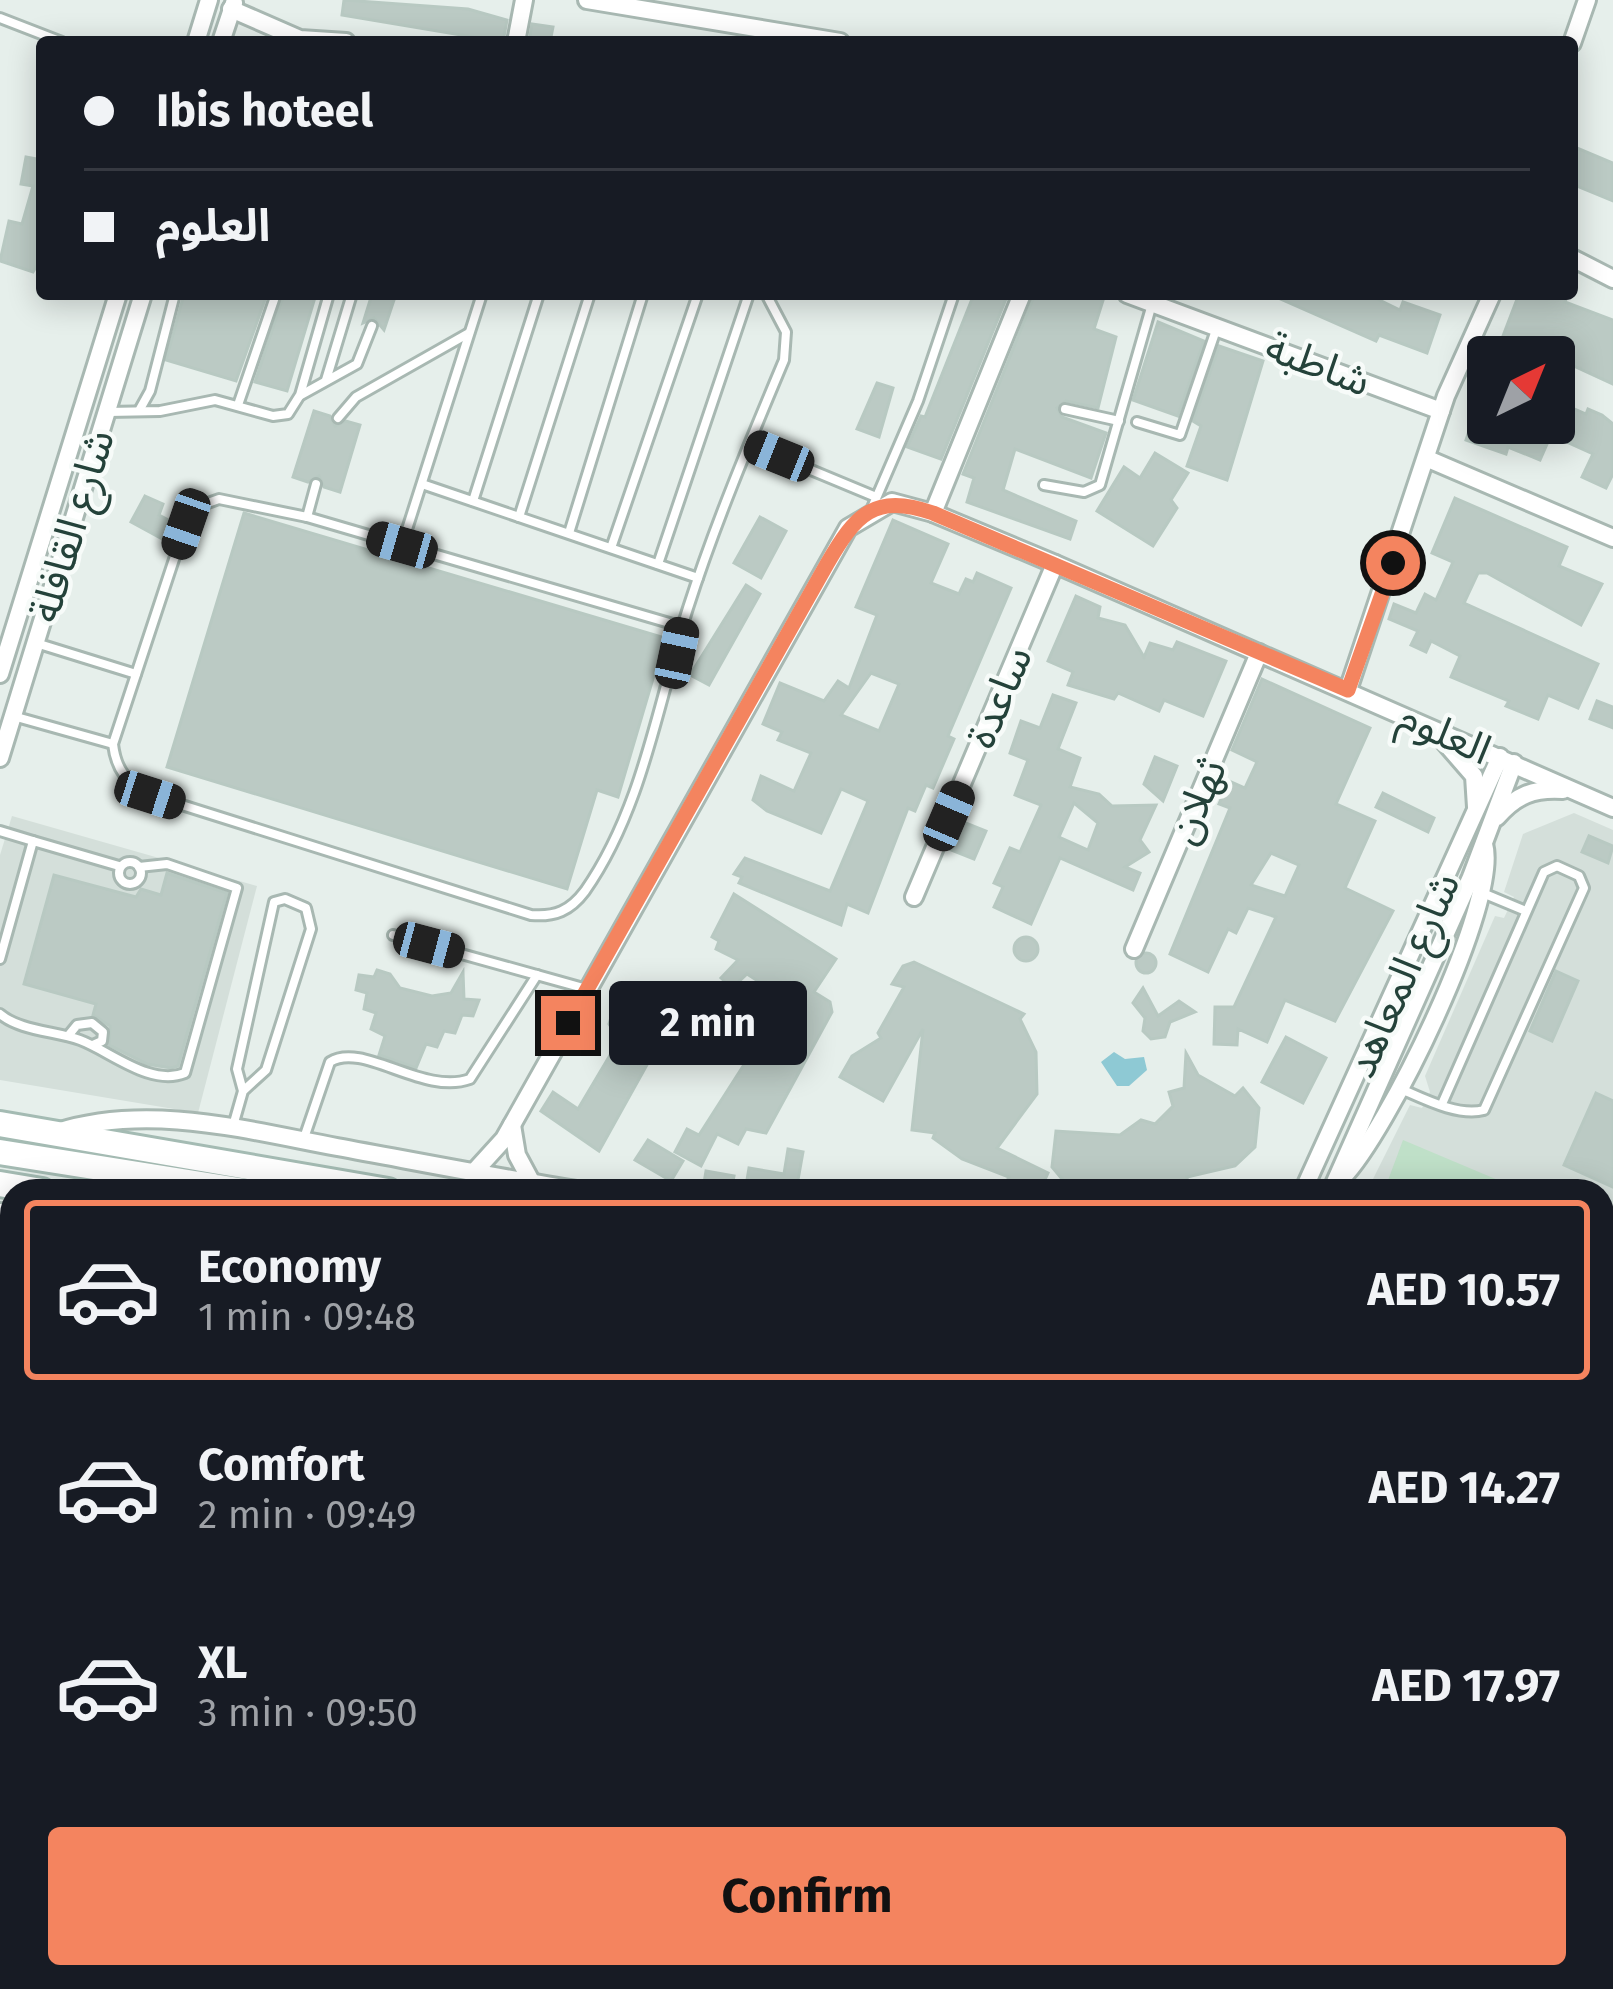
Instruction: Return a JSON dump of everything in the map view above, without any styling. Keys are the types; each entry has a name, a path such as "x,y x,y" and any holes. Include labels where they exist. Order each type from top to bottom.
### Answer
{"main road":[{"path":"0,1124 317,1179"},
{"path":"0,1152 170,1179"}],"street":[{"path":"198,36 209,0"},
{"path":"517,36 524,0"},
{"path":"586,0 682,8 794,36"},
{"path":"1574,36 1587,0"},
{"path":"223,36 233,5 294,36"},
{"path":"1578,261 1613,279"},
{"name":"شارع القافلة","path":"0,674 116,300"},
{"name":"شارع القافلة","path":"0,758 141,300"},
{"path":"933,513 1020,300"},
{"name":"شاطبة","path":"1144,300 1441,411"},
{"path":"1348,690 1441,411 1489,300"},
{"path":"1428,459 1613,538"},
{"name":"العلوم","path":"873,504 892,502 933,513 1613,808"},
{"path":"474,1172 497,1150 848,528 873,504"},
{"name":"ساعدة","path":"914,897 1055,564"},
{"name":"ثهلان","path":"1134,949 1259,653"},
{"path":"1340,1179 1384,1126 1485,894 1474,776 1427,725"},
{"name":"شارع المعاهد","path":"1336,1179 1507,760"},
{"path":"1482,830 1512,800 1529,792 1573,791"},
{"name":"شارع المعاهد","path":"1309,1179 1482,830"},
{"path":"50,1134 91,1121 125,1118 232,1128 511,1179"},
{"path":"512,1124 518,1155 530,1179"},
{"path":"1334,1989 1360,1989"}],"lane":[{"path":"0,18 46,36"},
{"path":"139,410 150,391 173,300"},
{"path":"238,405 274,300"},
{"path":"106,412 215,400 280,417 294,408 327,300"},
{"path":"326,382 350,300"},
{"path":"402,545 480,300"},
{"path":"473,502 537,300"},
{"path":"518,517 588,300"},
{"path":"568,534 642,300"},
{"path":"611,548 696,300"},
{"path":"658,564 747,300"},
{"path":"683,627 233,498 195,512 113,744 122,774 150,795 551,917 583,893 617,832 683,627 698,578 784,360 786,332 769,300"},
{"path":"751,445 873,504 918,401 951,300"},
{"path":"1043,485 1084,492 1100,485 1153,303"},
{"path":"299,395 357,364 372,326"},
{"path":"1137,422 1174,437 1184,431 1218,326"},
{"path":"338,418 356,397 470,332"},
{"path":"1065,409 1119,421"},
{"path":"307,517 316,484"},
{"path":"422,484 698,578"},
{"path":"36,643 136,674"},
{"path":"13,716 113,744"},
{"path":"0,831 119,866 167,864 233,883 236,891 185,1073 175,1077 117,1061 93,1045 0,1014"},
{"path":"0,959 33,842"},
{"path":"119,866 119,877 133,883 142,877 139,867"},
{"path":"1401,1089 1442,1104 1472,1113 1487,1105 1584,887 1582,878 1547,868 1442,1104"},
{"path":"1485,894 1526,911"},
{"path":"232,1128 243,1091 266,1070 310,929 312,915 285,899 274,902 237,1069 243,1091"},
{"path":"393,934 587,989"},
{"path":"303,1141 330,1062 347,1055 437,1084 470,1079 537,975"},
{"path":"68,1036 77,1025 92,1023 104,1032 93,1045"}],"shaded area":[{"path":"1574,813 1613,830 1613,1179 1373,1179 1410,1105 1422,1108 1430,1092 1425,1076 1495,916 1504,918 1514,897 1504,892 1523,834"},
{"path":"12,816 257,886 198,1113 0,1080 0,855"}],"green space":[{"path":"1403,1140 1496,1179 1388,1179"}],"water":[{"path":"1114,1052 1125,1059 1144,1057 1147,1070 1129,1086 1117,1086 1101,1062"}],"building":[{"path":"344,0 468,9 507,20 504,36 467,36 342,15"},
{"path":"532,24 553,27 551,36 530,36"},
{"path":"1578,148 1613,163 1613,201 1578,186"},
{"path":"26,157 36,159 33,272 0,261 9,221 22,224 33,186 21,184"},
{"path":"182,300 265,300 236,381 166,360"},
{"path":"282,300 314,300 287,391 255,382"},
{"path":"370,300 394,300 384,330 374,318 363,323"},
{"path":"972,300 1006,300 941,459 907,447 921,416 925,417"},
{"path":"1033,300 1103,300 1094,329 1116,337 1098,408 1066,401 1057,408 1062,417 1106,433 1091,478 1015,449 1003,490 1076,521 1070,539 967,502 974,478 963,474"},
{"path":"1283,300 1379,300 1400,310 1403,302 1440,315 1427,353 1379,335 1376,341"},
{"path":"1517,300 1566,300 1613,320 1613,384 1575,367 1575,336 1503,336"},
{"path":"1158,322 1204,341 1178,416 1133,400"},
{"path":"1219,346 1263,361 1227,480 1187,466 1201,426 1193,421"},
{"path":"877,383 893,388 879,437 857,429"},
{"path":"1575,409 1586,414 1588,409 1613,424 1613,474 1606,488 1582,477 1593,454 1571,444 1575,444"},
{"path":"314,411 330,416 335,426 346,421 360,425 340,492 324,487 319,476 308,482 293,477"},
{"path":"1477,444 1547,444 1540,460 1508,447 1506,454"},
{"path":"1155,453 1188,473 1171,500 1177,508 1153,546 1097,511 1124,467 1140,478"},
{"path":"145,496 163,504 159,515 172,522 164,540 131,522"},
{"path":"1455,498 1567,547 1559,566 1602,584 1581,625 1487,573 1478,573 1464,603 1598,664 1578,708 1548,695 1538,719 1506,706 1509,701 1451,677 1460,656 1431,641 1426,652 1411,645 1418,631 1389,619 1394,604 1416,613 1425,594 1436,600 1453,562 1432,553"},
{"path":"244,513 665,638 618,797 597,790 567,889 167,767"},
{"path":"760,517 786,531 761,578 734,563"},
{"path":"893,520 948,544 931,583 959,594 966,579 973,582 977,573 1011,588 948,736 954,739 933,788 926,785 915,811 908,808 868,913 847,904 841,925 739,883 742,877 734,874 745,858 830,891 868,801 841,789 821,833 767,811 753,800 761,776 794,791 811,753 778,740 782,732 763,724 780,683 824,701 838,681 849,688 877,615 856,607","holes":["871,673 899,684 879,731 841,715"]},
{"path":"746,585 760,594 709,685 690,675"},
{"path":"1076,596 1100,607 1098,618 1125,625 1144,657 1150,643 1173,650 1177,642 1226,661 1203,716 1164,700 1159,711 1118,693 1114,699 1068,685 1073,672 1048,661"},
{"path":"1262,679 1370,728 1336,804 1375,821 1345,888 1393,911 1335,1021 1285,1000 1267,1042 1238,1029 1237,1045 1214,1044 1215,1007 1234,1007 1276,917 1248,908 1236,933 1228,929 1208,972 1170,954 1230,808 1219,804 1229,781 1245,788 1257,762 1232,750","holes":["1271,853 1299,865 1285,896 1251,885"]},
{"path":"1053,695 1076,703 1058,749 1080,758 1070,787 1099,794 1112,806 1156,805 1140,840 1149,852 1125,867 1140,873 1133,890 1060,858 1031,924 994,907 1003,887 994,883 1010,848 1020,852 1041,805 1015,795 1028,760 1010,753 1021,721 1040,728","holes":["1074,803 1098,823 1088,850 1059,837"]},
{"path":"1597,701 1613,707 1613,728 1590,719"},
{"path":"1155,757 1177,766 1163,801 1144,784"},
{"path":"1383,793 1434,818 1428,832 1376,807"},
{"path":"963,822 986,831 974,859 951,850"},
{"path":"1589,836 1613,846 1608,863 1582,852"},
{"path":"167,873 227,893 178,1066 171,1068 147,1064 109,1045 110,1026 93,1015 96,1004 24,984 54,875 136,897 141,889 161,895"},
{"path":"734,894 836,959 814,992 830,1002 832,1012 766,1133 746,1129 738,1144 717,1134 701,1166 675,1152 687,1129 699,1135 754,1049 762,1054 792,1003 747,974 732,988 721,978 738,960 716,949 719,941 712,937"},
{"path":"1026,937 1038,949 1026,961 1014,949"},
{"path":"1146,953 1156,963 1146,973 1136,963"},
{"path":"914,962 1024,1014 1020,1019 1036,1052 1037,1094 997,1148 1048,1173 1045,1179 1008,1179 962,1159 933,1138 935,1133 912,1130 923,1029 883,1101 840,1077 852,1056 881,1038 878,1033 904,987 892,984 903,966"},
{"path":"377,970 390,974 400,988 432,996 451,993 463,972 464,999 479,1000 473,1016 462,1015 455,1033 444,1031 437,1047 426,1044 416,1068 379,1055 385,1036 371,1029 376,1013 364,1009 367,993 356,990 359,975 374,977"},
{"path":"1556,971 1578,981 1552,1041 1530,1031"},
{"path":"1143,988 1158,1016 1179,1001 1195,1012 1170,1022 1165,1037 1151,1039 1143,1031 1145,1018 1133,1003"},
{"path":"646,989 678,1009 599,1151 541,1111 553,1092 578,1109 619,1040 609,1024 612,1014 633,1011"},
{"path":"1286,1037 1326,1058 1303,1103 1262,1082"},
{"path":"1186,1053 1198,1075 1235,1096 1243,1088 1259,1108 1255,1147 1235,1166 1187,1179 1062,1179 1052,1167 1056,1131 1120,1135 1141,1120 1155,1124 1173,1106 1169,1092 1184,1088"},
{"path":"1596,1093 1613,1101 1613,1179 1595,1179 1564,1165"},
{"path":"648,1140 683,1161 668,1179 635,1160"},
{"path":"788,1149 803,1152 798,1179 747,1179 749,1168 784,1174"},
{"path":"706,1171 734,1176 733,1179 705,1179"}],"route":[{"path":"568,1023 848,528 870,511 892,502 933,513 1348,690 1393,563"}]}
